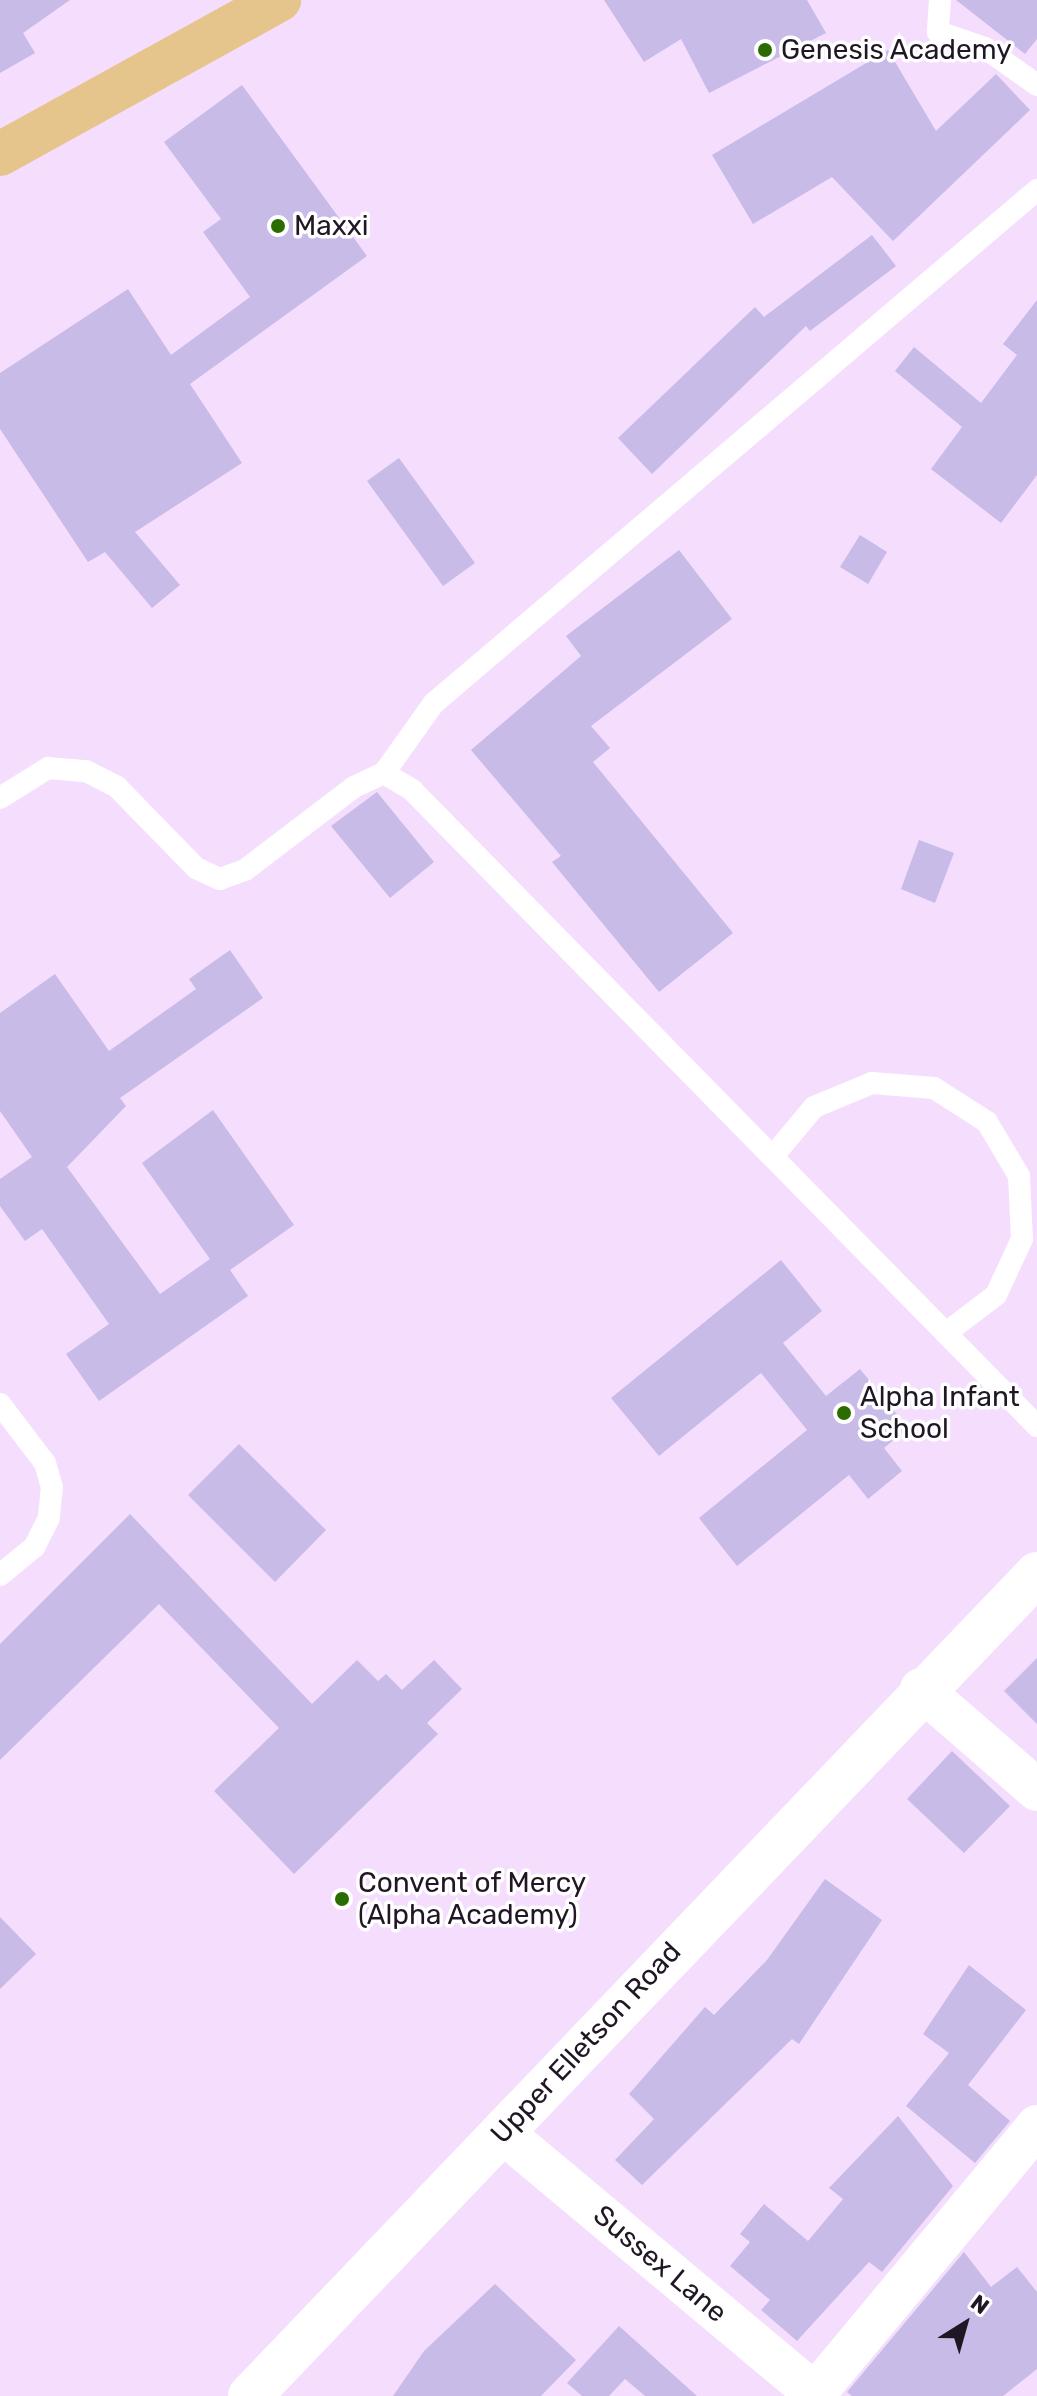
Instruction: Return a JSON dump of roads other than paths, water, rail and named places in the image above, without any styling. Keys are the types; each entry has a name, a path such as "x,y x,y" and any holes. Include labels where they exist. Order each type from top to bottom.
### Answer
{"main road":[{"path":"0,154 279,0"}],"street":[{"name":"Upper Elletson Road","path":"250,2396 921,1689 1037,1574"},
{"path":"921,1689 1037,1790"},
{"path":"815,2395 1037,2126"},
{"name":"Sussex Lane","path":"502,2132 815,2395"}],"lane":[{"path":"940,0 938,32 985,48 1037,85"},
{"path":"0,798 48,768 86,771 117,787 196,868 220,879 245,870 354,787 384,773 434,703 1037,190"},
{"path":"384,773 412,790 1037,1426"},
{"path":"774,1155 814,1107 872,1083 934,1088 987,1122 1019,1176 1022,1239 996,1295 946,1333"},
{"path":"0,1404 45,1463 52,1487 49,1518 34,1547 0,1575"}],"place":[{"name":"Genesis Academy","path":"765,50"},
{"name":"Maxxi","path":"278,226"},
{"name":"Alpha Infant School","path":"844,1413"},
{"name":"Convent of Mercy (Alpha Academy)","path":"342,1899"}]}
